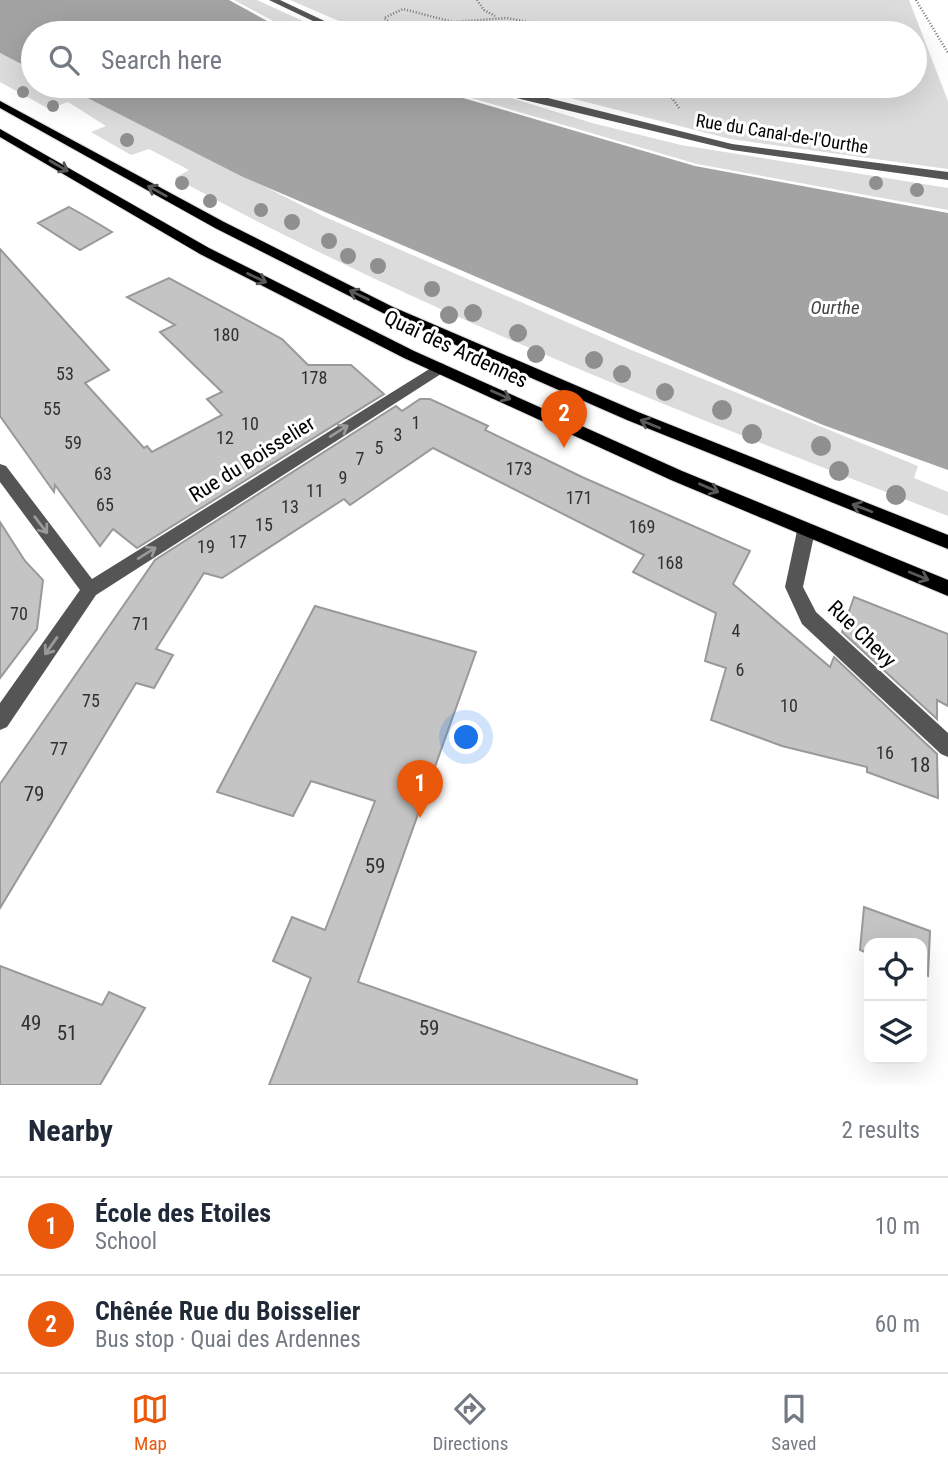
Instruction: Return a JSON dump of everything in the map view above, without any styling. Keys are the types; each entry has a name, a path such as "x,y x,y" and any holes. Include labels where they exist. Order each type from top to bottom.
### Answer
{"main road":[{"name":"Quai des Ardennes","path":"0,104 255,244 443,336 652,425 948,542"},
{"name":"Quai des Ardennes","path":"0,132 232,266 439,368 806,531 948,588"}],"street":[{"path":"273,0 314,21"},
{"name":"Rue du Canal-de-l'Ourthe","path":"528,98 732,147 948,176"},
{"name":"Rue du Boisselier","path":"90,590 439,368"},
{"path":"0,470 90,590 0,720"},
{"name":"Rue Chevy","path":"806,531 794,587 809,618 948,747"}],"path":[{"path":"477,0 494,17"},
{"path":"916,0 943,40 948,53"},
{"path":"385,21 384,18 403,9 450,21"},
{"path":"461,21 494,17 518,21"}],"shaded area":[{"path":"234,0 257,0 303,21 273,21"},
{"path":"290,0 909,0 917,21 339,21"},
{"path":"927,47 948,101 948,169 730,139 571,98 927,98"},
{"path":"0,53 21,64 21,94 0,82"},
{"path":"29,98 88,98 325,217 624,347 918,466 914,478 948,492 948,516 653,400 459,317 269,227 175,178 189,170 149,149 131,155 91,132 106,126 68,102 49,109"},
{"path":"471,98 511,98 592,123 681,145 948,188 948,210 697,164"}],"water":[{"path":"0,0 229,0 267,21 21,21 21,64 0,53"},
{"name":"Ourthe","path":"88,98 463,98 695,166 948,213 948,470 823,425 243,177"}],"building":[{"path":"69,207 112,232 80,250 38,223"},
{"path":"0,249 109,370 85,383 144,448 147,446 152,452 222,415 207,399 222,392 160,332 175,325 127,297 169,278 282,339 308,365 351,365 384,394 137,548 113,529 100,546 55,485 54,492 0,416"},
{"path":"420,399 430,399 488,426 485,430 582,477 750,551 733,584 830,667 834,657 937,754 938,798 867,772 867,767 782,746 711,720 726,668 705,661 716,613 633,572 644,555 433,448 350,505 344,499 222,578 204,573 156,649 173,655 154,688 136,683 0,908 0,784 155,560 396,406 402,411"},
{"path":"0,522 25,561 43,580 37,629 0,678"},
{"path":"854,597 948,634 948,706 937,700 937,719 842,632"},
{"path":"315,606 476,652 358,982 637,1080 637,1085 269,1085 311,978 273,961 292,917 325,930 375,801 311,781 293,816 217,792"},
{"path":"864,907 930,931 928,976 927,938 864,938 864,952 860,950"},
{"path":"0,966 102,1005 109,992 145,1008 100,1085 0,1085"}],"place":[{"name":"Chênée Rue du Boisselier","path":"564,448"},
{"name":"École des Etoiles","path":"420,818"}]}
